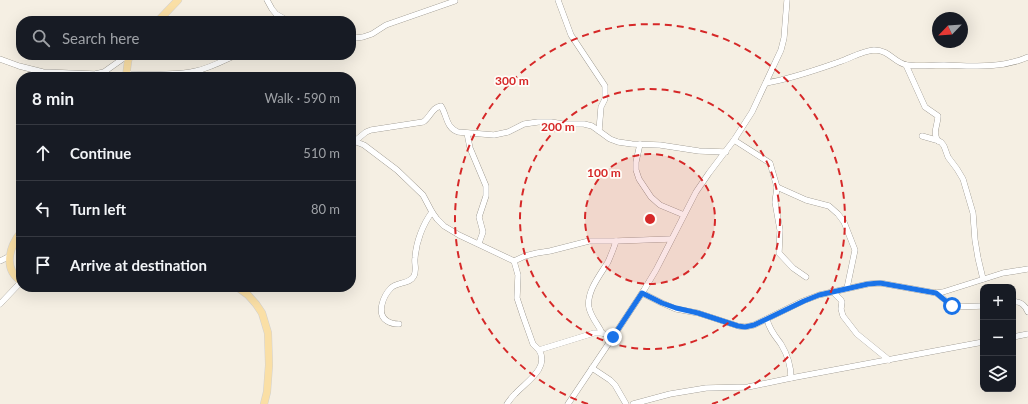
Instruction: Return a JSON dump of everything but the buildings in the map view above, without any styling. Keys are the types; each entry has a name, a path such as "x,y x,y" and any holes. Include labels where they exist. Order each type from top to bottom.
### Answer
{"main road":[{"path":"163,16 178,0"},
{"path":"126,72 128,60"},
{"path":"16,240 10,256 10,267 16,277"},
{"path":"244,292 256,304 262,313 268,333 269,365 267,392 264,404"}],"street":[{"path":"267,0 272,10 279,16"},
{"path":"558,0 570,35 605,86 604,99 600,107 599,131"},
{"path":"568,404 656,270 702,182 726,152 752,112 781,50 784,38 787,0"},
{"path":"356,38 372,34 386,25 455,1"},
{"path":"766,83 814,70 874,50 886,52 906,65 926,107 938,116 935,130 938,141"},
{"path":"906,65 944,65 968,67 1008,64 1028,57"},
{"path":"0,59 24,68 43,72"},
{"path":"104,72 122,60"},
{"path":"190,72 225,60"},
{"path":"356,139 371,130 422,122 426,120 435,108 441,106 450,127 454,131 458,132 494,135 508,132 524,124 538,122 584,124 592,126 610,139 614,140 698,151 726,152"},
{"path":"467,133 470,148 486,186 486,196 479,217 482,224 482,232 479,243"},
{"path":"922,136 941,142 948,157 963,179 973,213 975,240 983,279"},
{"path":"734,140 770,163 777,187 775,202 780,230 779,253 793,268 806,277"},
{"path":"356,142 364,145 397,170 423,195 432,212 444,226 459,235 479,243 514,261 518,274 517,292 519,304 533,344 542,354 542,360 541,366 536,374 506,404"},
{"path":"640,144 636,162 636,170 639,179 651,197 660,205 684,214"},
{"path":"777,187 806,200 829,206 844,222 854,250 848,288"},
{"path":"399,324 390,323 386,320 382,315 381,306 384,298 391,288 395,285 410,281 415,275 415,251 427,218 432,212"},
{"path":"514,261 525,256 589,241 672,239"},
{"path":"602,333 592,317 589,307 589,300 595,283 608,261 616,241"},
{"path":"0,261 10,256"},
{"path":"642,293 676,308 745,327 754,325 804,301 832,291 880,283 936,293 1003,273 1028,269"},
{"path":"0,304 16,287"},
{"path":"832,291 842,300 841,309 843,316 857,334 890,360"},
{"path":"936,293 954,307 980,306"},
{"path":"1016,302 1025,306 1028,312"},
{"path":"767,319 770,328 782,346 787,357 790,366 791,378"},
{"path":"539,350 589,334 602,333 613,337"},
{"path":"1016,336 1028,334"},
{"path":"633,404 670,394 706,388 748,387 980,343"},
{"path":"592,368 615,385 626,404"}],"route":[{"path":"613,337 642,293 676,308 745,327 754,325 819,295 868,284 880,283 936,293 952,306"}]}
